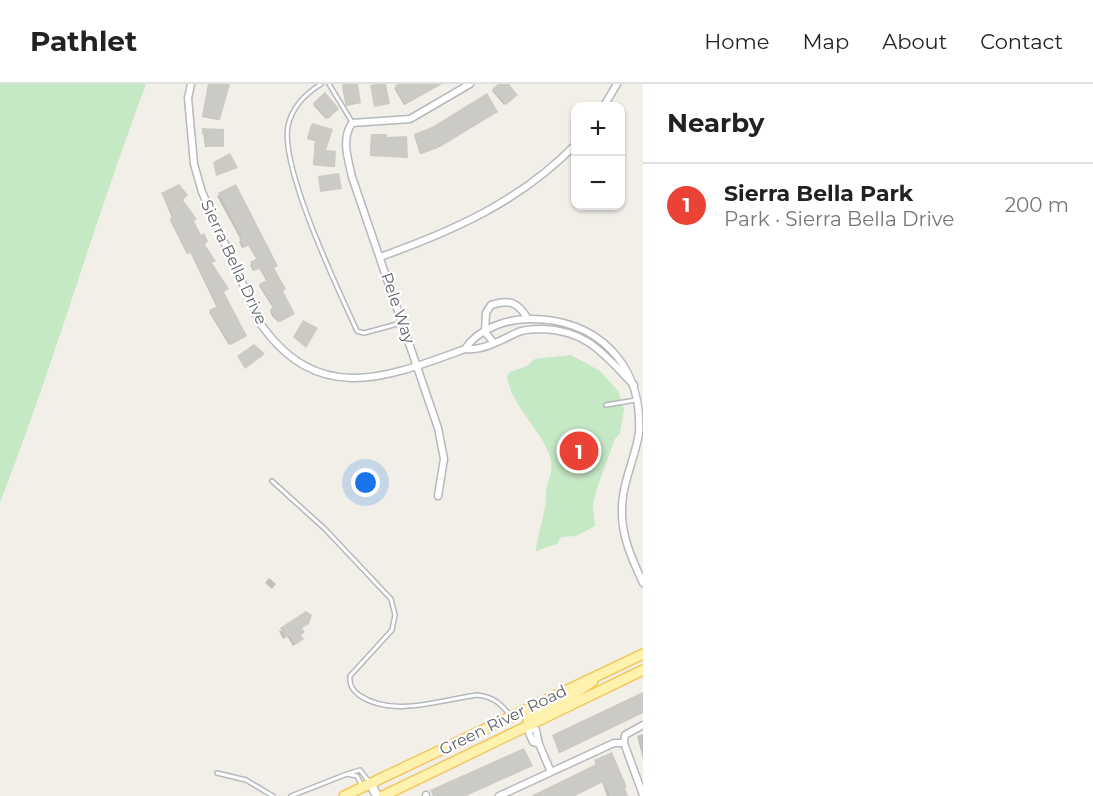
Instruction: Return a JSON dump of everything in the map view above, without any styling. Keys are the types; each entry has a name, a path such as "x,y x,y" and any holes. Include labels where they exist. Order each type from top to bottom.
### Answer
{"main road":[{"name":"Green River Road","path":"344,796 366,789 510,716 643,654"},
{"path":"530,726 528,720 532,715 578,692 607,670"},
{"name":"Green River Road","path":"383,796 643,670"},
{"path":"366,789 377,796"}],"street":[{"name":"Sierra Bella Drive","path":"191,84 188,98 194,164 202,192 256,315 271,339 303,365 325,374 352,379 390,375 465,349 476,350 493,342 507,340 517,332 559,330 577,336 599,348 634,385"},
{"path":"352,123 410,118 428,111 470,84"},
{"path":"606,102 617,84"},
{"name":"Pele Way","path":"352,123 346,131 346,146 352,177 438,428 444,459 438,496"},
{"path":"380,257 471,222 538,178 571,148"},
{"path":"493,342 485,332 486,313 491,305 502,301 514,303 523,309 528,319"},
{"name":"Sierra Bella Drive","path":"465,349 471,341 497,324 528,319 565,322 592,333 628,366 638,399 639,432 621,508 629,553 643,583"},
{"path":"643,725 625,735 624,743 643,795"},
{"path":"530,726 529,733 533,742 538,744 551,772"},
{"path":"499,796 614,743 624,743"}],"lane":[{"path":"321,84 297,104 287,131 293,170 306,209 357,331 364,333 403,323"},
{"path":"329,84 352,123"},
{"path":"606,405 638,399"},
{"path":"272,481 325,529 391,599 395,615 392,630 355,668 349,682 354,692 366,700 387,707 477,695 497,700 510,716"},
{"path":"291,796 360,770 366,789"},
{"path":"217,773 246,780 273,796"},
{"path":"347,774 357,776 366,789"}],"green space":[{"path":"0,84 146,84 0,502"},
{"path":"571,355 600,371 618,391 624,409 620,433 615,439 597,488 593,505 595,526 576,536 561,537 557,544 536,551 551,463 546,447 514,397 507,376 510,372 527,366 535,359"}],"building":[{"path":"209,84 230,84 220,120 202,116"},
{"path":"342,84 358,84 361,103 347,106"},
{"path":"386,84 390,104 374,107 370,85"},
{"path":"398,84 442,84 405,105 395,86"},
{"path":"498,84 509,84 518,95 506,105 492,89"},
{"path":"325,92 339,109 328,119 313,103"},
{"path":"487,93 498,112 440,147 421,154 414,134 432,127"},
{"path":"312,123 333,129 326,150 336,151 335,167 313,165 315,140 307,138"},
{"path":"202,128 224,129 224,147 205,146 206,134 202,134"},
{"path":"371,134 387,134 387,137 407,136 408,158 370,156"},
{"path":"230,153 238,168 216,176 213,162"},
{"path":"339,173 342,189 320,192 318,176"},
{"path":"179,184 188,195 183,200 197,219 194,221 201,235 204,233 208,241 205,245 216,261 212,263 229,289 224,292 247,336 231,345 209,310 217,306 191,252 188,254 170,218 173,216 161,193"},
{"path":"236,184 278,266 274,268 286,289 283,291 295,314 280,322 273,315 270,309 274,307 259,284 267,280 260,268 255,271 250,262 257,258 249,245 244,248 239,239 242,238 218,193"},
{"path":"303,320 318,328 306,348 293,337"},
{"path":"254,344 265,354 245,369 237,356"},
{"path":"306,611 312,615 309,624 302,628 305,632 301,635 304,639 295,645 289,636 286,638 280,628"},
{"path":"643,692 643,713 560,753 552,735"},
{"path":"524,748 533,766 466,796 433,796 430,790"},
{"path":"612,752 627,787 625,788 628,796 610,796 603,782 575,796 531,796 596,764 594,760"}],"place":[{"name":"Sierra Bella Park","path":"579,451"}]}
